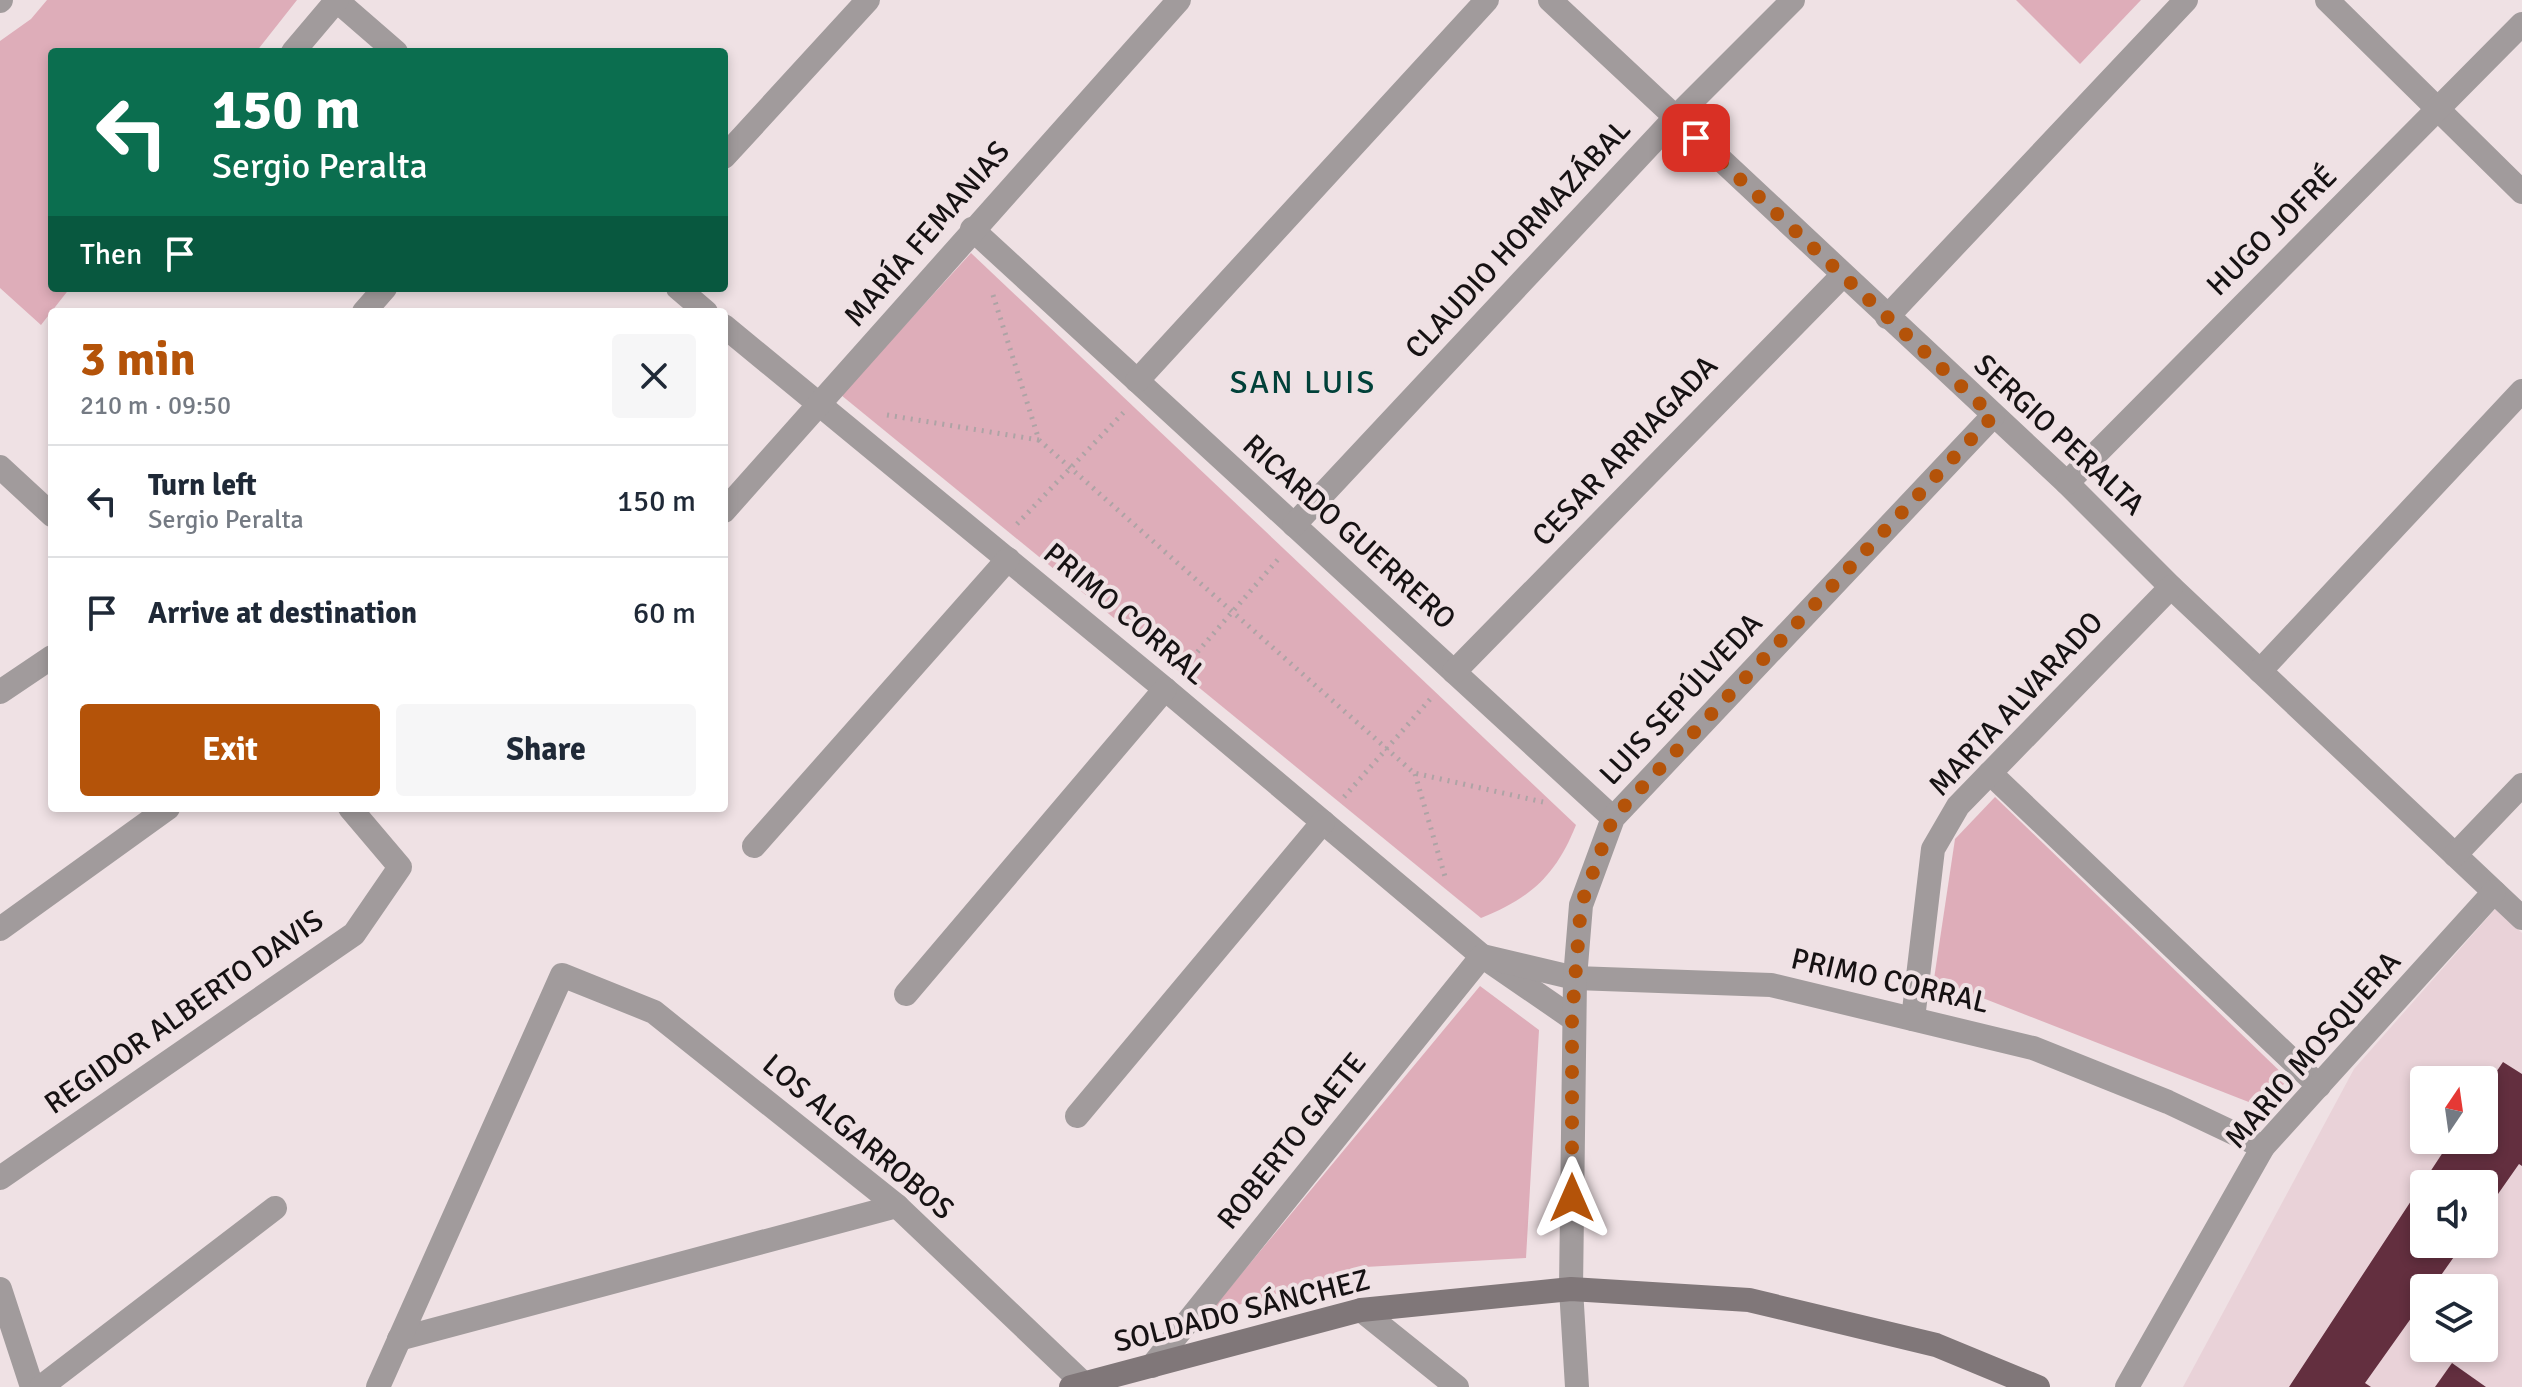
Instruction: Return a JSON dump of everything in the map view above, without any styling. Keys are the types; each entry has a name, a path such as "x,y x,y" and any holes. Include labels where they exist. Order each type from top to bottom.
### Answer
{"street":[{"path":"296,48 336,0 391,48"},
{"name":"MARÍA FEMANIAS","path":"728,506 1179,0"},
{"path":"1142,385 1487,0"},
{"name":"SERGIO PERALTA","path":"1550,0 2067,483 2171,587 2522,918"},
{"name":"CLAUDIO HORMAZÁBAL","path":"1298,529 1675,118 1793,0"},
{"path":"1887,317 2186,0"},
{"path":"2327,0 2522,192"},
{"path":"728,152 854,5"},
{"name":"HUGO JOFRÉ","path":"2067,483 2522,24"},
{"name":"RICARDO GUERRERO","path":"972,229 1613,818"},
{"name":"CESAR ARRIAGADA","path":"1454,672 1842,276"},
{"path":"368,308 382,292"},
{"path":"683,292 701,308"},
{"name":"PRIMO CORRAL","path":"728,329 1165,689 1473,948 1572,1018"},
{"path":"2260,671 2522,391"},
{"name":"LUIS SEPÚLVEDA","path":"1577,1387 1571,1289 1572,1018 1581,905 1613,818 1993,416"},
{"path":"1,471 48,512"},
{"path":"754,846 1001,553"},
{"name":"MARTA ALVARADO","path":"1913,1019 1933,849 1958,806 2171,587"},
{"path":"0,692 48,660"},
{"path":"906,994 1165,689"},
{"path":"1990,773 2319,1086"},
{"path":"2455,855 2522,785"},
{"path":"0,929 162,812"},
{"name":"REGIDOR ALBERTO DAVIS","path":"0,1178 354,934 400,867 353,812"},
{"path":"1077,1116 1323,822"},
{"name":"MARIO MOSQUERA","path":"2127,1387 2263,1147 2494,892"},
{"name":"PRIMO CORRAL","path":"1473,948 1575,978 1771,985 2033,1048 2168,1102 2263,1147"},
{"name":"ROBERTO GAETE","path":"1152,1366 1473,948"},
{"name":"LOS ALGARROBOS","path":"399,1339 562,975 654,1012 897,1206 1080,1386"},
{"path":"378,1387 399,1339 897,1206"},
{"path":"41,1387 275,1208"},
{"path":"0,1289 32,1387"},
{"name":"SOLDADO SÁNCHEZ","path":"1080,1386 1361,1310 1571,1289 1749,1300 1936,1345 2038,1387"},
{"path":"1361,1310 1457,1387"}],"path":[{"path":"991,289 1039,440 1414,773 1552,804"},
{"path":"1001,553 1142,385"},
{"path":"882,414 1039,440"},
{"path":"1165,689 1233,611 1298,529"},
{"path":"1323,822 1454,672"},
{"path":"1414,773 1473,948"}],"shaded area":[{"path":"47,0 297,0 259,48 48,48 48,292 67,292 54,308 48,308 48,316 41,325 0,288 0,41 31,19"},
{"path":"2016,0 2141,0 2080,64"},
{"path":"971,253 1576,825 1560,858 1540,883 1514,902 1481,918 841,395"},
{"path":"1995,797 2288,1079 2264,1108 1934,979 1955,839"},
{"path":"2496,908 2522,933 2522,1387 2183,1387 2354,1069"},
{"path":"1480,986 1539,1030 1526,1258 1365,1267 1208,1314"}],"building":[{"path":"2503,1062 2522,1074 2522,1166 2519,1164 2498,1194 2498,1170 2431,1170 2442,1154 2498,1154 2498,1069"},
{"path":"2410,1203 2410,1258 2453,1258 2442,1274 2410,1274 2410,1320 2365,1383 2371,1387 2289,1387"},
{"path":"2452,1363 2486,1387 2435,1387"}],"district":[{"name":"SAN LUIS","path":"1303,382"}],"route":[{"path":"1572,1198 1572,1018 1581,905 1613,818 1993,416 1696,138"}]}
